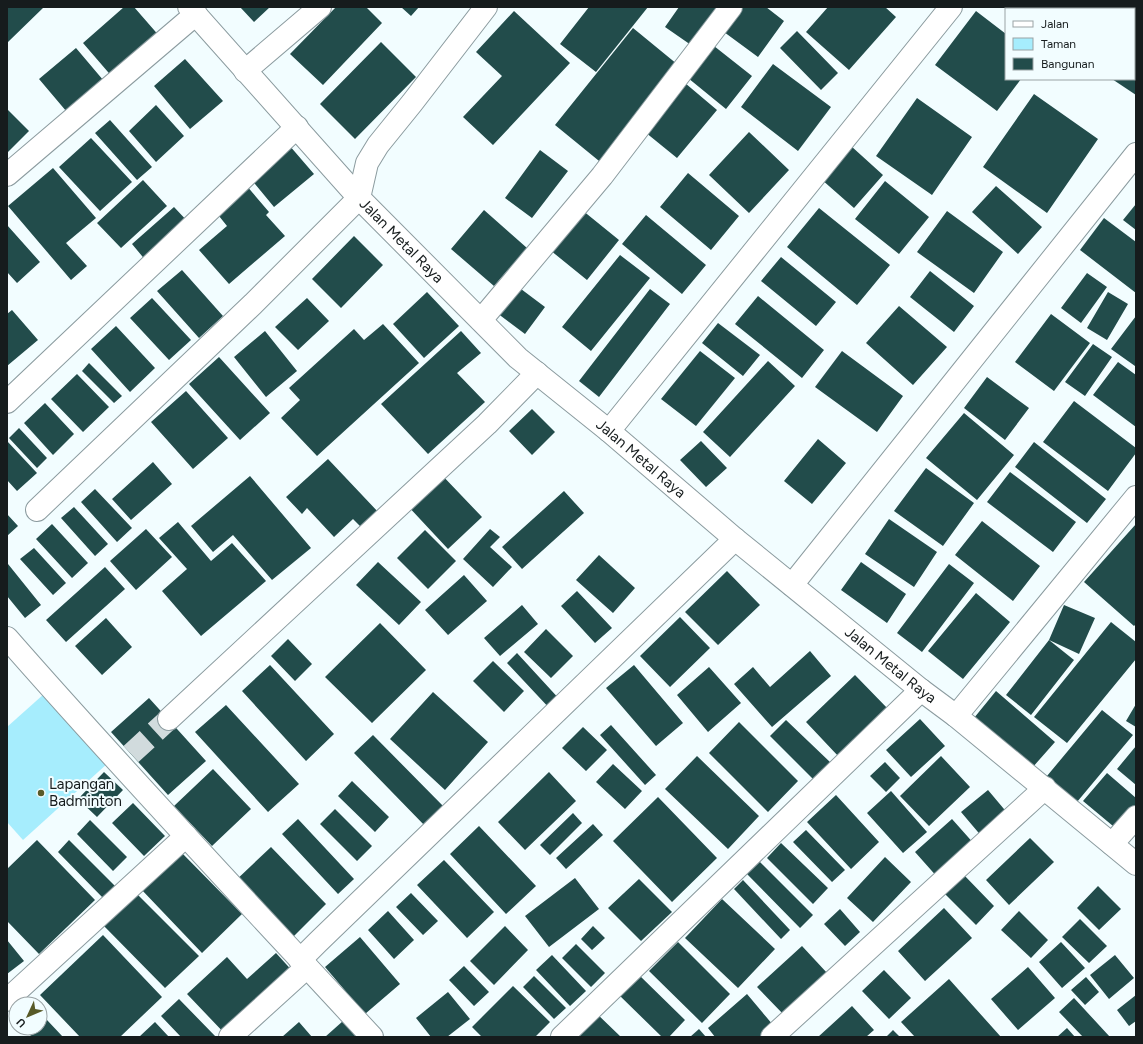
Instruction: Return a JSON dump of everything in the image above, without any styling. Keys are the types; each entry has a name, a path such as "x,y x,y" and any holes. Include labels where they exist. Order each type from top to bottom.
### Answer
{"street":[{"path":"245,71 320,7"},
{"path":"37,510 253,304 360,198 367,163 378,144 412,103 486,7"},
{"path":"481,320 602,176 731,7"},
{"path":"609,431 951,7"},
{"path":"7,175 193,10"},
{"name":"Jalan Metal Raya","path":"193,10 245,71 360,198 518,358 609,431 735,539 921,690 956,716 1045,788 1136,864"},
{"path":"7,402 297,127"},
{"path":"792,585 1136,154"},
{"path":"169,719 486,424 537,373"},
{"path":"956,716 1136,497"},
{"path":"230,1037 304,963 318,942 735,539"},
{"path":"7,638 126,760 186,836 372,1037"},
{"path":"562,1037 921,690"},
{"path":"772,1037 1045,788"},
{"path":"1112,844 1136,817"},
{"path":"7,1000 186,836"}],"green space":[{"name":"Lapangan Badminton","path":"44,694 108,763 23,840 7,822 7,727"}],"building":[{"path":"7,7 44,7 8,42"},
{"path":"124,7 134,7 161,38 114,79 83,43"},
{"path":"240,7 270,7 254,22"},
{"path":"336,7 366,7 382,23 323,85 290,54"},
{"path":"401,7 419,7 411,16"},
{"path":"589,7 648,7 596,72 560,44"},
{"path":"679,7 717,7 691,45 665,27"},
{"path":"743,7 766,7 784,21 758,57 724,32"},
{"path":"828,7 885,7 896,17 849,70 806,32"},
{"path":"1013,7 1078,8 1014,8"},
{"path":"1120,7 1136,7 1136,20 1135,8"},
{"path":"514,11 570,63 493,145 463,117 502,76 476,52"},
{"path":"976,11 1005,33 1005,80 1020,80 997,111 935,65"},
{"path":"633,28 683,69 604,165 555,125"},
{"path":"797,31 838,73 821,90 780,48"},
{"path":"1136,37 1136,95 1114,80 1135,80"},
{"path":"381,42 416,77 355,139 320,104"},
{"path":"714,46 752,76 726,109 688,78"},
{"path":"76,48 109,87 72,118 39,79"},
{"path":"185,59 223,101 190,129 154,86"},
{"path":"773,64 831,107 798,151 741,107"},
{"path":"685,83 717,110 677,158 645,132"},
{"path":"1034,94 1098,139 1047,213 983,167"},
{"path":"917,98 972,137 932,195 876,156"},
{"path":"156,105 184,136 156,162 129,131"},
{"path":"7,109 29,131 7,153"},
{"path":"110,120 152,167 137,180 95,133"},
{"path":"749,132 789,170 749,213 709,175"},
{"path":"91,138 132,182 100,211 59,167"},
{"path":"289,145 314,174 274,207 250,178"},
{"path":"851,146 883,175 854,208 821,179"},
{"path":"540,150 568,171 532,218 505,198"},
{"path":"53,168 96,218 66,243 87,266 71,280 8,206"},
{"path":"688,173 739,216 711,250 660,207"},
{"path":"143,180 167,206 121,248 97,223"},
{"path":"885,181 929,217 899,254 855,219"},
{"path":"246,185 269,212 266,215 285,236 229,284 199,250 227,226 215,211"},
{"path":"996,186 1042,227 1018,254 972,212"},
{"path":"1136,204 1136,230 1123,220"},
{"path":"174,207 190,224 147,262 132,244"},
{"path":"819,208 890,265 857,305 787,247"},
{"path":"484,210 527,248 494,286 451,249"},
{"path":"582,210 619,240 587,280 550,250"},
{"path":"947,211 1003,252 974,293 917,252"},
{"path":"646,215 706,265 682,294 622,244"},
{"path":"1104,218 1136,242 1136,293 1080,250"},
{"path":"7,225 40,262 17,283 7,272"},
{"path":"354,236 383,265 341,308 312,279"},
{"path":"620,255 650,278 591,351 562,327"},
{"path":"781,257 836,302 816,326 761,281"},
{"path":"182,270 223,316 199,338 157,291"},
{"path":"930,271 974,306 954,332 910,297"},
{"path":"1087,273 1107,287 1081,323 1061,308"},
{"path":"517,286 545,307 525,334 497,313"},
{"path":"650,289 670,304 599,397 579,381"},
{"path":"427,292 459,326 424,358 393,324"},
{"path":"1108,292 1128,304 1107,340 1087,328"},
{"path":"758,296 824,350 802,378 735,324"},
{"path":"152,298 191,340 169,360 130,318"},
{"path":"307,298 329,321 298,350 275,327"},
{"path":"899,306 947,347 913,385 866,343"},
{"path":"12,310 38,340 7,366 7,314"},
{"path":"1051,314 1090,343 1054,391 1015,362"},
{"path":"1136,316 1136,364 1135,366 1111,349"},
{"path":"718,323 760,355 743,376 702,343"},
{"path":"383,324 419,363 317,456 281,418 300,400 289,388 354,329 364,340"},
{"path":"116,326 155,368 130,392 91,349"},
{"path":"265,331 297,371 266,397 234,357"},
{"path":"461,331 481,353 457,373 485,402 428,454 381,404"},
{"path":"1093,344 1112,357 1085,396 1065,382"},
{"path":"700,351 735,378 696,426 661,399"},
{"path":"842,351 903,396 877,432 815,387"},
{"path":"219,357 270,413 240,440 189,384"},
{"path":"768,361 795,386 730,457 703,432"},
{"path":"1118,362 1136,375 1136,427 1093,395"},
{"path":"89,363 122,396 114,403 82,371"},
{"path":"77,374 109,407 83,432 51,399"},
{"path":"987,377 1029,408 1005,440 964,408"},
{"path":"186,391 228,438 193,469 151,422"},
{"path":"1074,401 1136,448 1136,453 1108,491 1043,442"},
{"path":"45,403 74,434 53,455 24,423"},
{"path":"532,409 555,432 532,455 509,431"},
{"path":"964,413 1014,455 977,500 926,458"},
{"path":"19,428 47,458 37,468 9,438"},
{"path":"818,439 846,463 812,504 784,481"},
{"path":"7,441 37,473 17,491 7,480"},
{"path":"701,441 727,468 706,487 680,460"},
{"path":"1034,442 1106,499 1087,523 1015,467"},
{"path":"328,459 380,514 363,529 353,519 334,537 307,508 302,514 286,497"},
{"path":"153,462 172,484 131,520 112,499"},
{"path":"926,468 974,503 943,546 894,511"},
{"path":"439,472 482,517 448,549 406,504"},
{"path":"1010,472 1076,522 1053,552 987,502"},
{"path":"250,476 311,548 272,580 233,535 213,552 191,526"},
{"path":"95,489 132,528 117,542 81,502"},
{"path":"564,491 584,513 522,569 502,547"},
{"path":"74,507 108,544 95,556 61,518"},
{"path":"7,514 18,526 7,536"},
{"path":"889,519 937,552 914,587 865,554"},
{"path":"982,521 1040,566 1013,601 955,555"},
{"path":"178,522 211,561 232,543 266,581 201,636 162,591 187,569 159,538"},
{"path":"52,524 88,563 72,578 36,539"},
{"path":"1136,524 1136,624 1134,626 1084,582"},
{"path":"146,529 172,557 136,590 110,561"},
{"path":"490,529 500,537 490,547 512,567 493,587 463,559"},
{"path":"425,530 456,561 428,589 397,558"},
{"path":"34,548 66,583 53,595 20,559"},
{"path":"599,555 635,588 613,613 576,580"},
{"path":"378,562 421,602 399,625 356,585"},
{"path":"861,562 906,594 887,623 841,590"},
{"path":"8,564 41,605 25,618 7,596"},
{"path":"949,564 974,583 922,652 897,633"},
{"path":"105,567 125,589 66,642 46,620"},
{"path":"727,571 760,605 718,645 685,612"},
{"path":"464,575 487,601 448,635 425,610"},
{"path":"577,591 612,628 595,643 561,606"},
{"path":"976,593 1010,622 963,679 928,651"},
{"path":"522,605 538,624 500,656 484,638"},
{"path":"1064,605 1095,618 1079,654 1049,640"},
{"path":"680,617 710,648 670,687 640,656"},
{"path":"106,618 132,647 102,675 75,646"},
{"path":"1111,622 1136,642 1136,659 1067,743 1034,717"},
{"path":"380,623 426,670 372,723 325,677"},
{"path":"546,629 573,656 551,678 524,652"},
{"path":"288,639 312,664 295,681 271,656"},
{"path":"1049,640 1074,660 1031,715 1006,695"},
{"path":"810,651 831,676 772,727 734,684 753,667 770,687"},
{"path":"517,653 562,702 552,711 507,663"},
{"path":"493,661 524,691 504,712 473,681"},
{"path":"270,665 334,734 306,761 242,691"},
{"path":"634,665 683,723 656,746 606,688"},
{"path":"709,667 741,703 708,732 677,695"},
{"path":"855,675 889,710 839,757 806,722"},
{"path":"996,691 1055,742 1032,768 974,718"},
{"path":"433,692 488,742 445,790 390,739"},
{"path":"149,698 206,761 168,795 111,732"},
{"path":"1136,704 1136,727 1126,721"},
{"path":"226,705 299,784 268,812 195,732"},
{"path":"1102,710 1133,735 1077,802 1047,776"},
{"path":"920,719 945,746 911,777 886,750"},
{"path":"786,720 831,763 814,780 770,736"},
{"path":"739,722 798,781 768,812 709,753"},
{"path":"611,725 656,775 645,785 600,735"},
{"path":"583,727 607,750 586,771 562,748"},
{"path":"373,735 446,809 427,828 354,753"},
{"path":"1136,746 1136,785 1117,769"},
{"path":"697,756 759,816 728,849 665,789"},
{"path":"941,756 970,787 929,826 900,796"},
{"path":"885,762 900,778 886,792 870,776"},
{"path":"613,764 642,791 625,809 596,782"},
{"path":"213,769 251,809 212,846 174,806"},
{"path":"104,772 123,790 97,817 78,799"},
{"path":"549,772 576,801 525,850 498,822"},
{"path":"1107,773 1136,798 1136,810 1119,831 1083,801"},
{"path":"352,781 389,817 375,832 338,796"},
{"path":"988,790 1009,815 983,838 961,812"},
{"path":"891,791 927,832 903,853 867,813"},
{"path":"836,795 879,842 851,869 807,822"},
{"path":"658,797 717,858 672,902 613,841"},
{"path":"133,803 165,836 144,856 112,823"},
{"path":"335,809 372,846 357,861 320,824"},
{"path":"573,813 582,823 550,855 540,845"},
{"path":"298,819 354,879 338,894 282,834"},
{"path":"952,819 976,846 939,879 915,852"},
{"path":"90,820 127,857 113,871 77,834"},
{"path":"593,824 603,835 566,869 556,858"},
{"path":"479,826 536,886 506,914 450,854"},
{"path":"806,830 845,870 832,882 793,842"},
{"path":"1030,838 1054,862 1009,905 986,880"},
{"path":"37,840 95,900 39,954 7,921 7,869"},
{"path":"69,840 115,886 103,898 58,852"},
{"path":"781,843 828,888 813,904 767,858"},
{"path":"271,847 326,904 289,941 233,883"},
{"path":"179,850 242,914 202,953 140,888"},
{"path":"885,857 911,882 873,922 847,898"},
{"path":"444,860 494,912 467,938 417,885"},
{"path":"759,861 813,915 800,928 747,874"},
{"path":"962,873 994,906 976,925 943,892"},
{"path":"575,878 599,909 549,947 525,916"},
{"path":"639,879 672,912 641,941 608,908"},
{"path":"743,880 790,930 781,939 734,889"},
{"path":"1098,886 1121,909 1099,930 1077,908"},
{"path":"411,893 438,921 423,935 396,907"},
{"path":"137,894 199,956 165,988 104,926"},
{"path":"722,899 775,949 738,988 685,938"},
{"path":"944,908 972,938 925,981 898,951"},
{"path":"840,909 860,932 845,946 824,924"},
{"path":"388,911 414,940 394,959 368,930"},
{"path":"1019,911 1048,940 1031,958 1001,930"},
{"path":"1080,919 1107,946 1089,963 1062,937"},
{"path":"505,926 528,950 494,985 470,961"},
{"path":"593,926 605,938 592,950 581,939"},
{"path":"103,935 162,997 120,1037 80,1037 48,1003 48,996 40,995"},
{"path":"360,937 400,984 365,1014 325,967"},
{"path":"7,940 24,961 7,974"},
{"path":"678,942 730,994 702,1023 649,971"},
{"path":"1061,942 1085,968 1062,988 1039,962"},
{"path":"576,944 605,973 591,987 562,958"},
{"path":"802,946 828,974 784,1015 757,987"},
{"path":"276,953 296,975 228,1037 187,994 227,957 247,979"},
{"path":"552,955 586,991 570,1006 536,970"},
{"path":"1115,955 1134,978 1109,999 1090,975"},
{"path":"464,966 489,992 474,1006 449,980"},
{"path":"1028,967 1055,998 1018,1030 991,999"},
{"path":"884,970 911,998 889,1019 862,991"},
{"path":"638,974 685,1020 669,1037 662,1037 618,994"},
{"path":"534,976 566,1008 554,1019 523,987"},
{"path":"1086,977 1099,992 1085,1005 1071,990"},
{"path":"949,979 1001,1037 915,1037 901,1022"},
{"path":"513,986 550,1022 535,1037 482,1037 472,1027"},
{"path":"448,992 470,1019 447,1037 431,1037 416,1018"},
{"path":"747,994 773,1025 760,1037 715,1037 708,1028"},
{"path":"1136,995 1136,1021 1129,1026 1117,1010"},
{"path":"1074,998 1110,1037 1083,1037 1059,1012"},
{"path":"179,999 216,1037 181,1037 161,1016"},
{"path":"852,1006 874,1030 866,1037 818,1037"},
{"path":"594,1011 621,1037 568,1037"},
{"path":"48,1021 63,1037 29,1037 48,1036"},
{"path":"343,1021 357,1037 325,1037"},
{"path":"155,1022 169,1037 139,1037"},
{"path":"299,1022 312,1037 282,1037"},
{"path":"1067,1028 1075,1037 1057,1037"},
{"path":"699,1029 706,1037 690,1037"},
{"path":"893,1030 900,1037 886,1037"}],"tunnel":[{"path":"131,754 169,719"}],"place":[{"name":"Lapangan Badminton","path":"41,793"}]}
